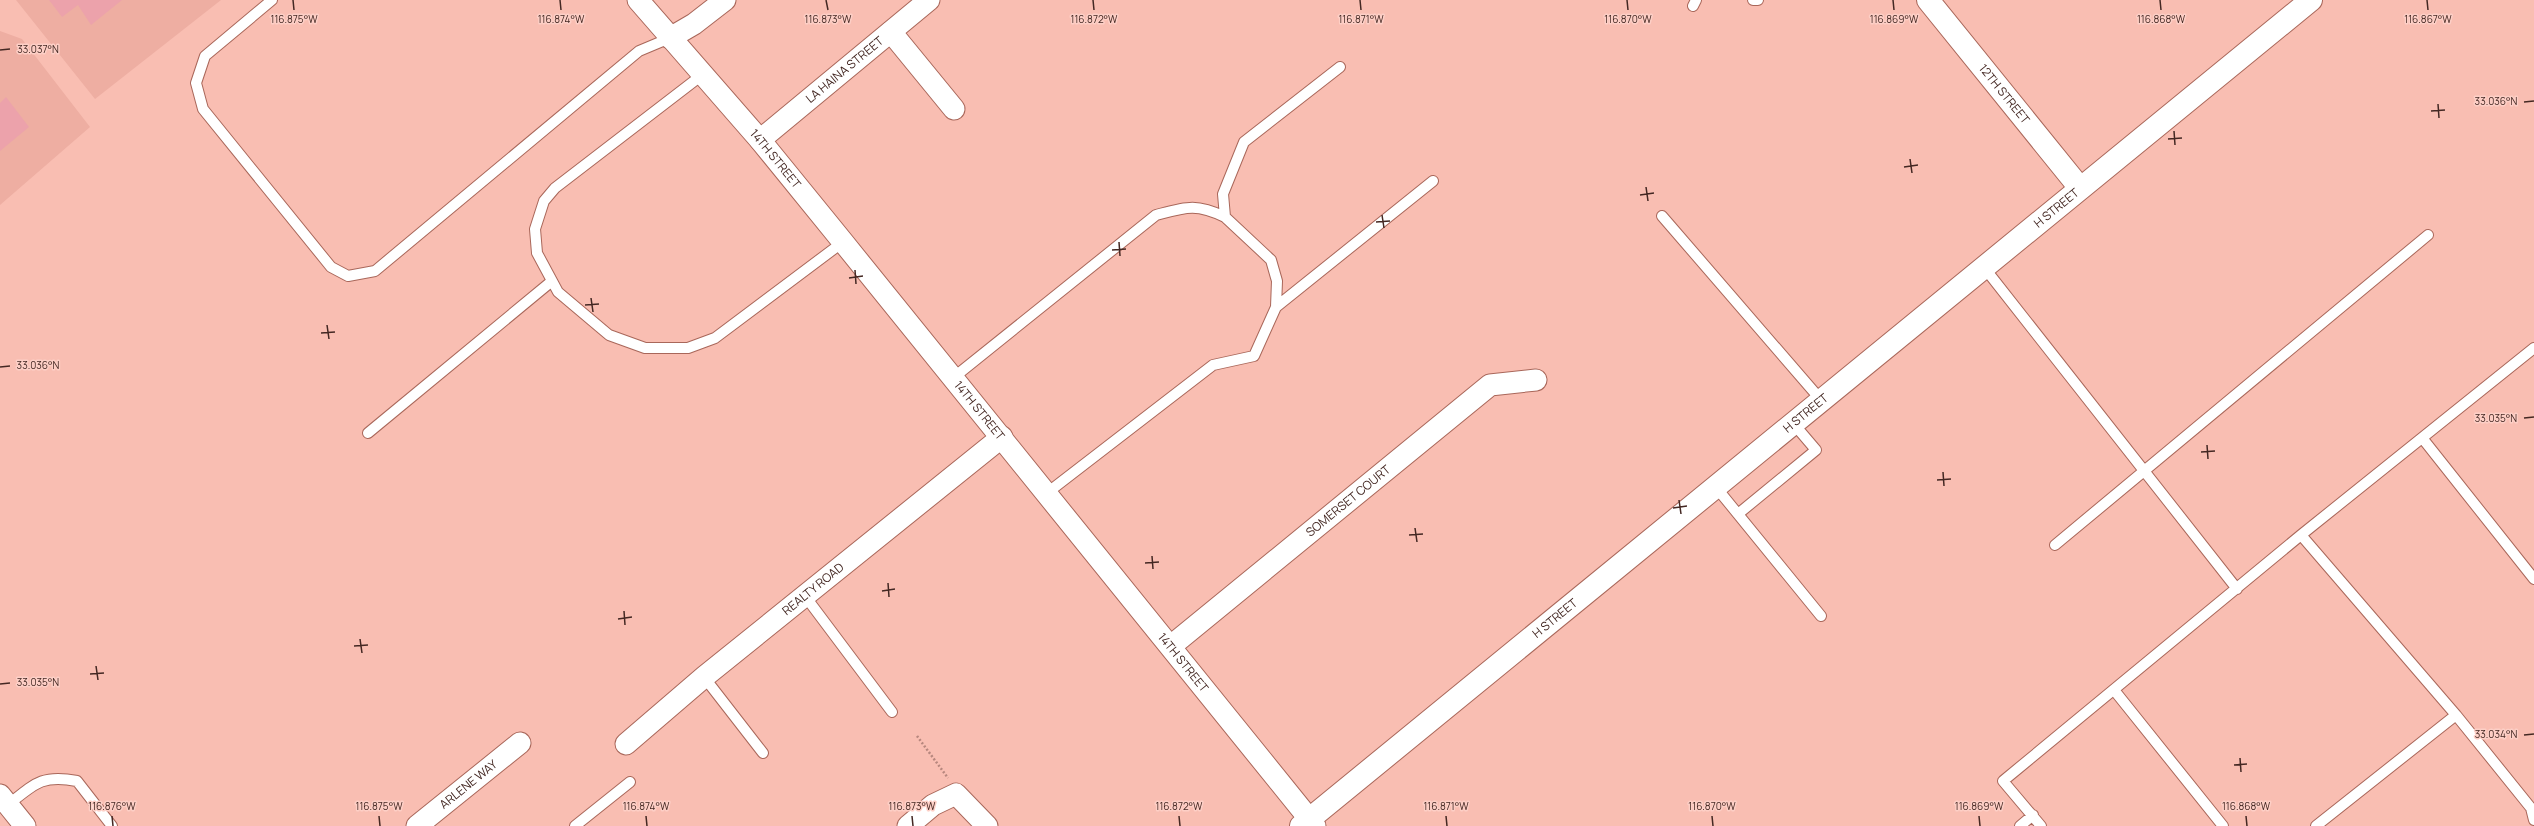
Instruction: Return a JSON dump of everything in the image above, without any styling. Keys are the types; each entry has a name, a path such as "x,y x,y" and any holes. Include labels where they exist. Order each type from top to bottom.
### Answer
{"street":[{"name":"14TH STREET","path":"638,0 760,140 1002,437 1171,646 1308,824"},
{"path":"670,38 694,24 725,0"},
{"name":"LA HAINA STREET","path":"760,140 929,0"},
{"name":"12TH STREET","path":"1928,0 2080,188"},
{"name":"H STREET","path":"1308,824 1715,486 2311,0"},
{"path":"891,32 954,109"},
{"name":"SOMERSET COURT","path":"1171,646 1490,385 1536,380"},
{"name":"REALTY ROAD","path":"626,744 704,677 1002,437"},
{"name":"ARLENE WAY","path":"417,826 520,743"},
{"path":"908,826 933,805 956,794 987,826"},
{"path":"4,800 25,826"}],"lane":[{"path":"272,0 205,56 196,83 203,109 331,267 348,276 375,271 639,51 670,38"},
{"path":"1753,0 1758,0"},
{"path":"1225,217 1223,194 1244,142 1340,67"},
{"path":"702,75 555,188 544,201 535,229 537,253 558,292 609,335 645,348 688,348 715,338 843,242"},
{"path":"1276,307 1433,181"},
{"path":"954,378 1156,215 1188,206 1206,208 1225,217 1271,260 1277,281 1276,307 1254,356 1213,365 1047,493"},
{"path":"1662,216 1821,400"},
{"path":"2056,545 2143,470 2428,235"},
{"path":"1984,266 2237,589"},
{"path":"368,433 552,281"},
{"path":"2042,826 2003,781 2301,535 2423,439 2534,348"},
{"path":"1738,514 1816,450 1793,423"},
{"path":"2423,439 2534,579"},
{"path":"1715,486 1821,616"},
{"path":"2301,535 2532,806 2534,820"},
{"path":"805,596 892,712"},
{"path":"704,677 763,753"},
{"path":"2114,690 2223,826"},
{"path":"2316,826 2456,716"},
{"path":"4,800 44,780 58,778 77,781 112,826"},
{"path":"575,826 630,782"},
{"path":"2020,826 2033,815"}],"path":[{"path":"917,736 944,770 956,794"}],"shaded area":[{"path":"16,0 221,0 95,99"},
{"path":"0,31 22,39 90,127 0,205"}],"building":[{"path":"49,0 122,0 91,25 78,5 62,17"},
{"path":"6,97 29,127 0,151 0,103"}]}
